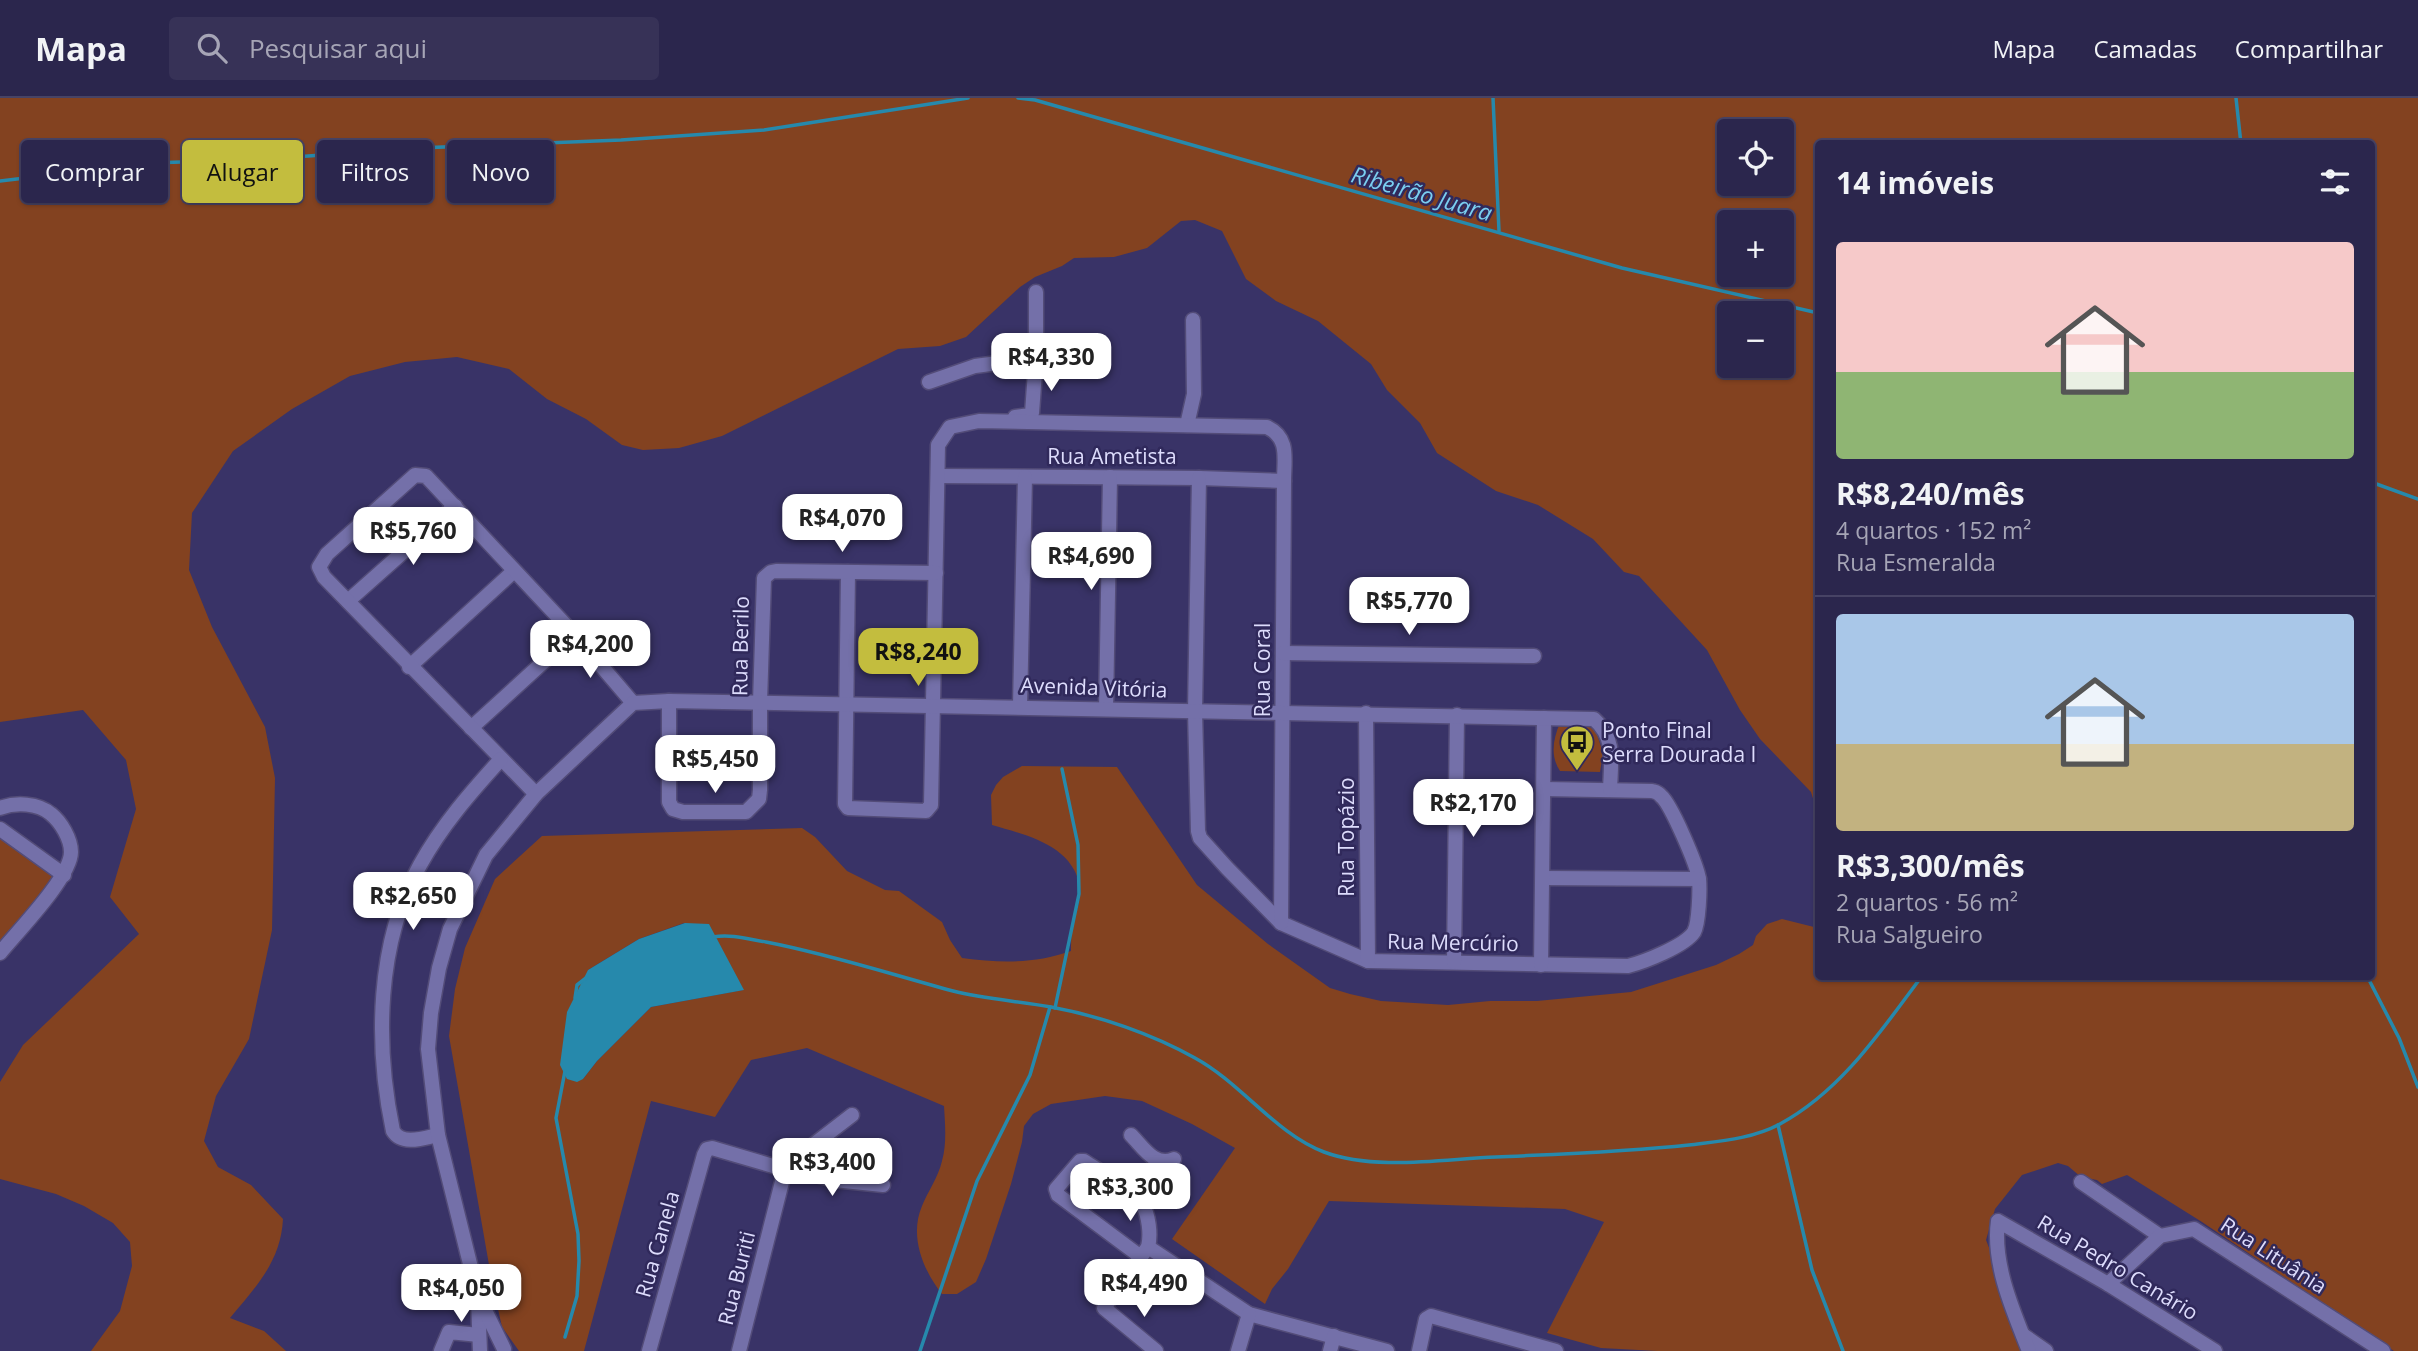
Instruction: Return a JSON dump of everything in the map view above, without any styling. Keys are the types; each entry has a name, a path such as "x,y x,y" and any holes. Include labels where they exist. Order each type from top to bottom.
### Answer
{"street":[{"path":"936,573 848,572 845,804 852,809 922,812 928,810 931,805 939,476 938,444 950,427 1031,414 1036,358 1036,292"},
{"path":"979,421 1187,425 1194,394 1193,320"},
{"path":"929,382 975,366 1036,358"},
{"name":"Rua Coral","path":"1187,425 1267,427 1283,440 1281,923"},
{"path":"478,1296 507,1350 483,1351 479,1335 478,1296 438,1135 429,1049 431,1013 439,968 450,929 486,855 536,794 633,703 574,634 455,506 426,476 415,475 327,554 318,569 409,667 536,794"},
{"name":"Rua Ametista","path":"939,476 1284,481"},
{"path":"1020,706 1025,477"},
{"path":"1106,709 1110,477"},
{"path":"1195,711 1199,478"},
{"path":"348,601 455,506"},
{"path":"409,667 514,571"},
{"name":"Rua Berilo","path":"669,701 669,802 676,811 735,814 751,810 759,799 764,578 776,571 848,572"},
{"path":"471,727 574,634"},
{"path":"1283,653 1534,656"},
{"name":"Avenida Vitória","path":"633,703 848,703 1594,719 1609,737 1610,789"},
{"name":"Rua Mercúrio","path":"1195,711 1200,838 1281,923 1368,961 1628,966 1657,956 1695,930 1699,879"},
{"name":"Rua Topázio","path":"1366,713 1368,961"},
{"path":"1454,962 1457,715"},
{"path":"1541,965 1544,718"},
{"path":"438,1135 402,1139 393,1131 382,1050 382,1018 389,958 404,898 419,866 462,803 501,759"},
{"path":"1543,878 1699,879 1695,863 1664,798 1659,793 1610,789 1544,789"},
{"path":"0,797 37,800 66,834 71,849 64,875 0,953"},
{"path":"0,808 20,803 51,814"},
{"path":"0,829 64,875"},
{"path":"783,1172 852,1115"},
{"path":"1131,1135 1158,1161 1167,1162 1174,1159"},
{"name":"Rua Canela","path":"649,1351 707,1149 715,1148 783,1172"},
{"path":"1156,1351 1104,1307 1145,1252 1151,1236 1143,1205 1132,1194 1084,1161 1080,1161 1056,1189 1058,1195 1145,1252 1249,1314 1332,1344 1387,1351"},
{"path":"1132,1194 1158,1161"},
{"path":"783,1172 806,1172 834,1180 883,1185"},
{"name":"Rua Buriti","path":"739,1351 783,1172"},
{"path":"2081,1182 2161,1236 2108,1284"},
{"name":"Rua Pedro Canário","path":"2023,1335 2002,1270 1996,1238 1998,1221 2108,1284 2215,1351"},
{"name":"Rua Lituânia","path":"2161,1236 2187,1229 2199,1231 2383,1351"},
{"path":"1238,1351 1249,1314"},
{"path":"1419,1351 1426,1319 1431,1316 1556,1351"},
{"path":"441,1351 449,1332 479,1335"},
{"path":"2023,1335 2029,1351"},
{"path":"2023,1335 2046,1351"}],"shaded area":[{"path":"0,98 2418,98 2418,1351 2394,1351 2127,1175 2102,1184 2097,1180 2081,1177 2068,1166 2058,1163 2022,1175 1995,1209 1986,1240 2018,1320 2027,1351 1657,1351 1601,1348 1547,1333 1604,1222 1565,1209 1329,1201 1265,1304 1172,1239 1235,1148 1142,1101 1105,1096 1051,1104 1033,1114 1024,1126 1011,1184 976,1282 957,1294 942,1294 924,1264 917,1229 918,1217 944,1154 944,1106 807,1048 751,1060 715,1117 651,1101 584,1351 519,1351 502,1327 492,1282 449,1036 455,989 465,948 495,879 542,836 802,828 815,837 847,871 885,890 899,891 942,922 962,958 1017,961 1071,951 1072,930 1080,892 1076,873 1068,861 1046,844 992,825 991,795 996,785 1003,777 1022,766 1117,767 1197,885 1268,944 1330,988 1381,1001 1448,1005 1490,1001 1537,1001 1631,992 1716,965 1739,954 1753,945 1756,936 1767,924 1782,919 1815,927 1815,980 2375,980 2375,140 1815,140 1815,805 1811,792 1760,739 1740,710 1707,650 1639,576 1624,572 1593,539 1538,505 1496,491 1437,453 1420,423 1387,390 1371,364 1318,321 1276,301 1246,279 1222,231 1195,220 1181,221 1147,248 1114,257 1074,258 1035,277 1020,287 966,337 940,346 898,349 722,436 679,448 643,450 622,445 586,419 547,399 509,369 457,357 405,362 350,376 292,409 233,451 192,513 189,570 212,627 265,727 275,778 272,930 249,1039 216,1096 204,1141 218,1167 251,1185 283,1219 278,1248 266,1273 230,1318 264,1331 286,1351 91,1351 120,1311 132,1266 130,1242 113,1223 84,1206 56,1194 0,1179 0,1082 23,1045 139,934 110,897 136,809 126,760 83,710 0,722","holes":["684,923 743,990 651,1007 597,1061 583,1079 588,970 639,939"]},
{"path":"1576,719 1596,731 1603,753 1600,772 1560,771 1557,765 1554,747 1560,723"},
{"path":"0,833 57,878 0,950"}],"water":[{"path":"685,923 709,924 744,990 651,1007 597,1061 583,1079 577,1082 567,1079 560,1065 567,1012 588,970 639,939"}],"waterway":[{"name":"Ribeirão Juara","path":"0,181 151,163 621,140 764,130 968,98"},
{"name":"Ribeirão Juara","path":"1018,98 1035,100 1622,268 1815,312"},
{"path":"1493,98 1499,231"},
{"path":"2236,98 2241,140"},
{"name":"Ribeirão Juara","path":"2375,483 2418,499"},
{"path":"1055,1008 1079,894 1078,845 1062,769"},
{"path":"713,937 740,937 790,947 953,991 1069,1011 1125,1027 1178,1049 1212,1068 1274,1121 1307,1144 1344,1158 1387,1162 1593,1153 1724,1141 1758,1133 1780,1124 1802,1110 1841,1077 1919,980"},
{"path":"575,998 577,985 586,978"},
{"path":"2369,980 2399,1038 2418,1087"},
{"path":"920,1351 977,1181 1030,1075 1050,1007"},
{"path":"565,1071 556,1118 578,1234 579,1261 577,1296 565,1337"},
{"path":"1778,1125 1812,1270 1843,1351"}],"place":[{"name":"Ponto Final Serra Dourada I","path":"1577,772"}]}
